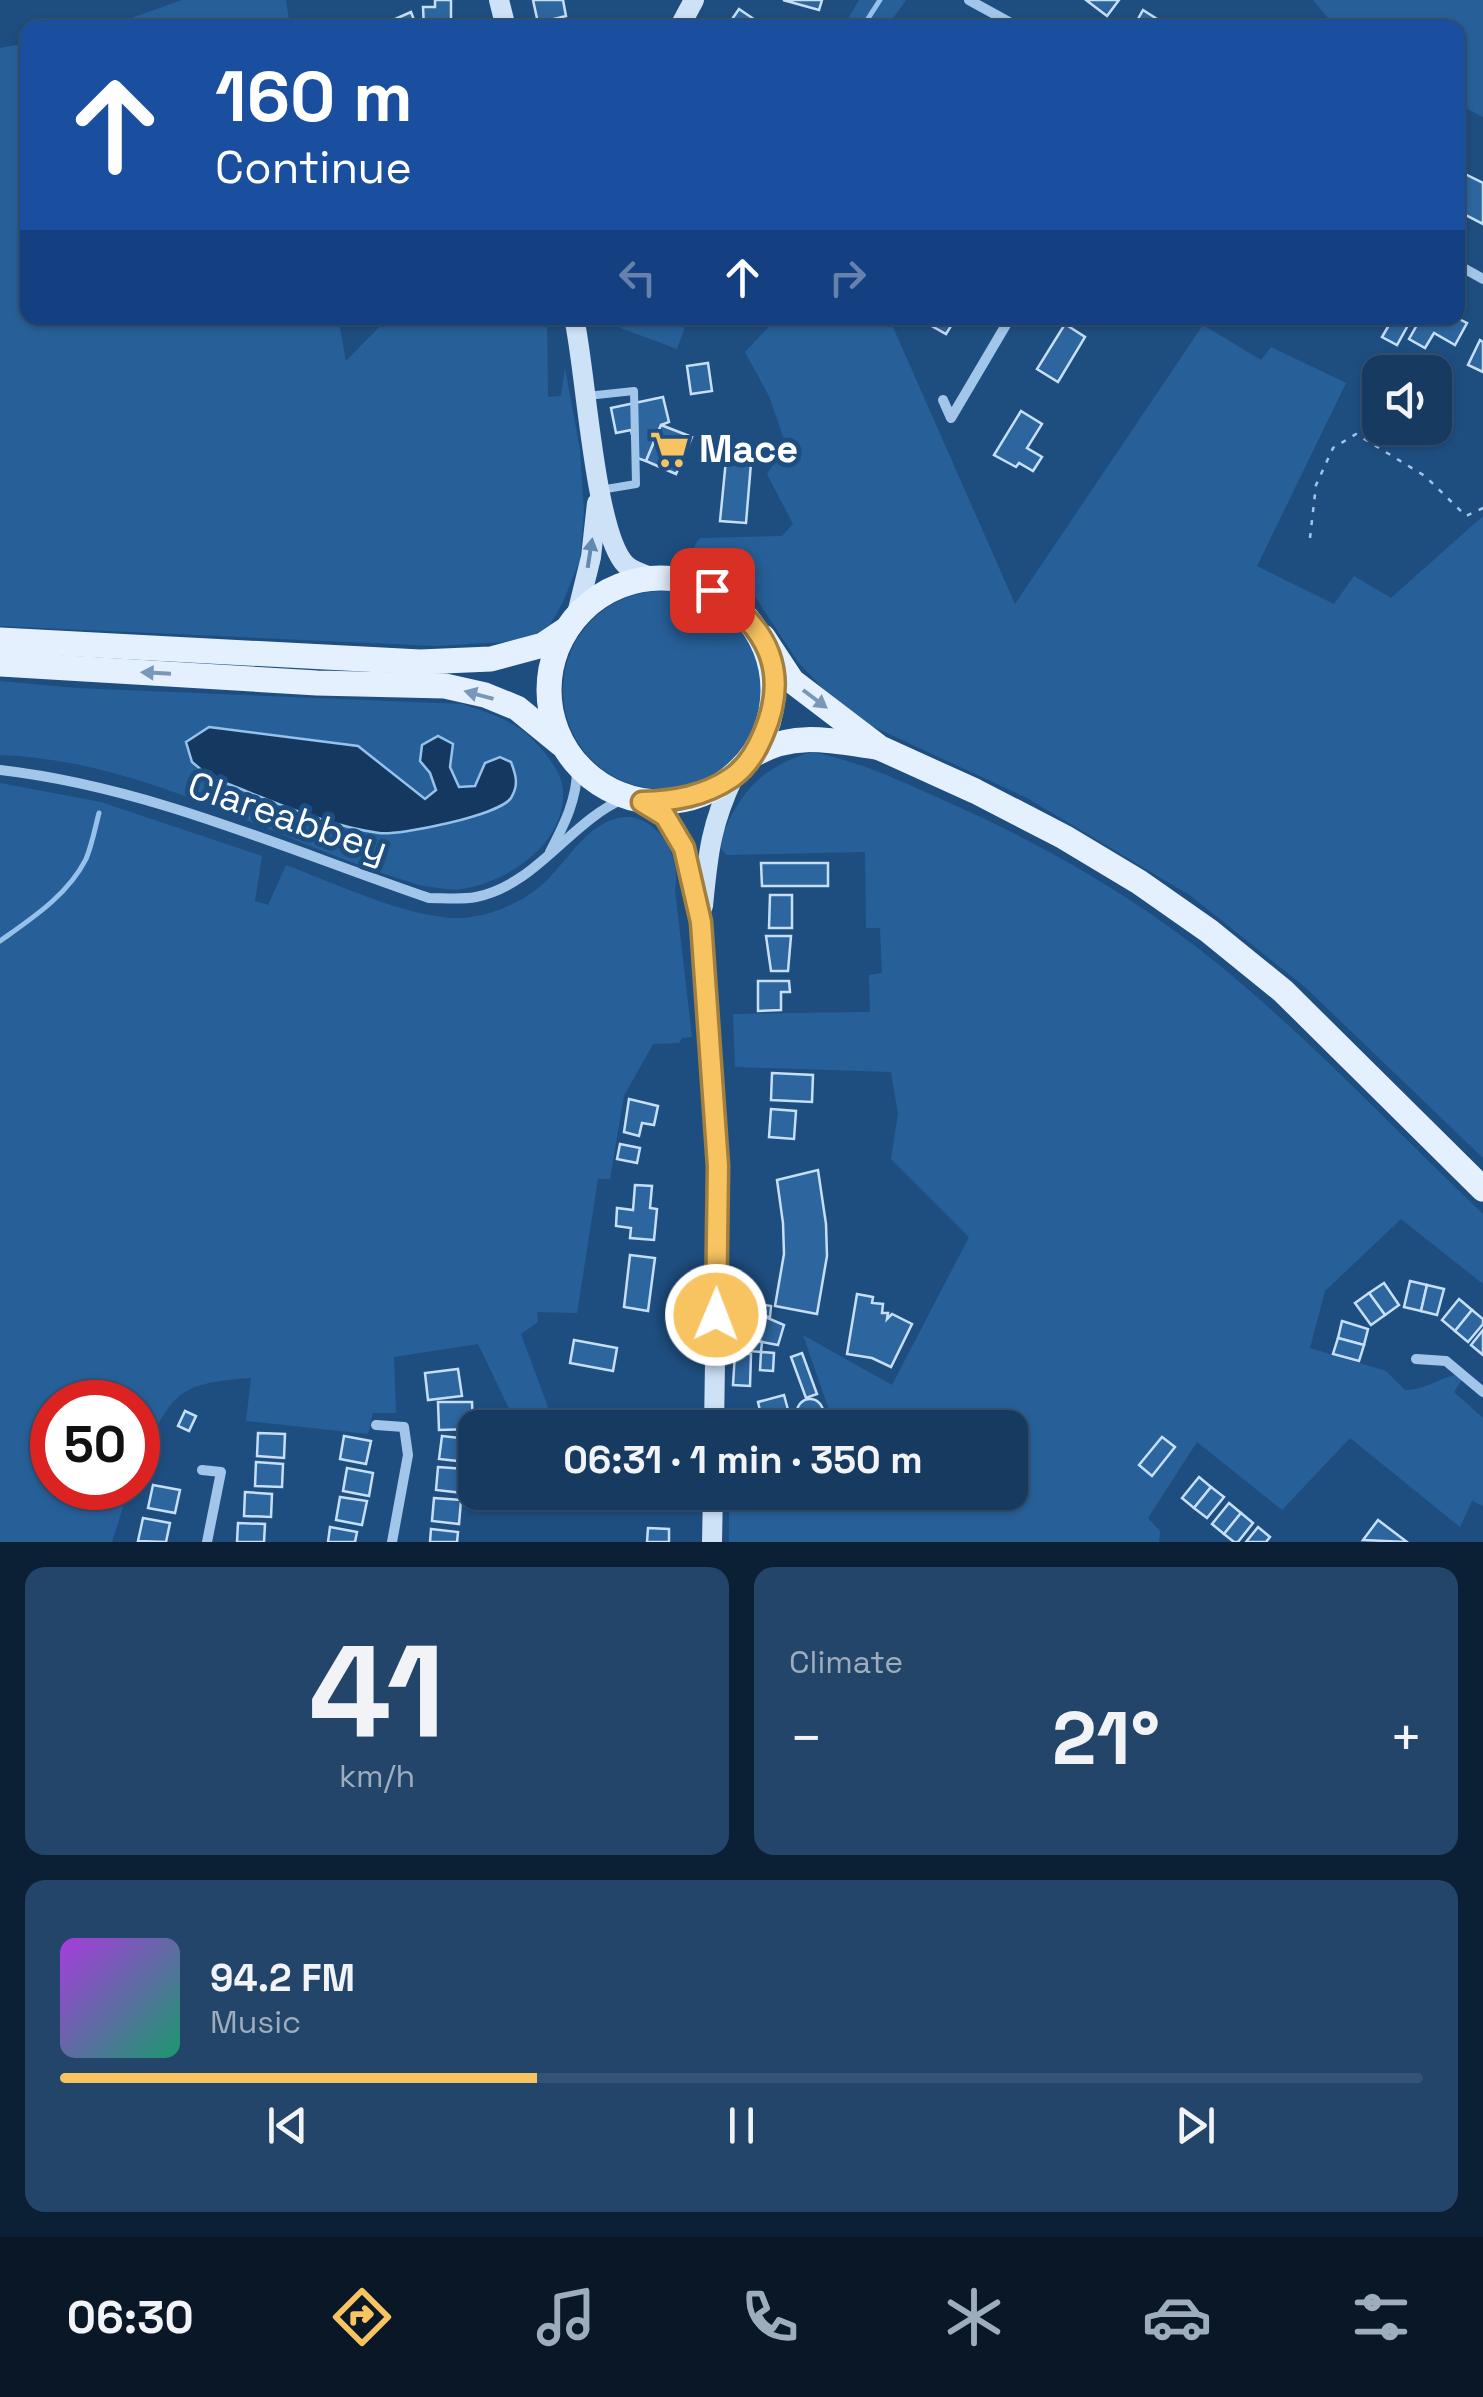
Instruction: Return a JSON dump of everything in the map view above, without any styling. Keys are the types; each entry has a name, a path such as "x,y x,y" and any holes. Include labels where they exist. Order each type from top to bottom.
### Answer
{"main road":[{"path":"575,325 598,490 616,549 626,566 654,578 684,581 712,590 748,617 792,681 880,748 1064,837 1139,882 1209,931 1283,991 1483,1190"},
{"path":"561,744 550,712 550,666 571,622 590,557 598,490"},
{"path":"0,640 420,662 491,659 543,645 608,593 654,578"},
{"path":"755,754 774,712 776,686 763,637"},
{"path":"0,664 317,683 445,686 485,695 517,708 561,744 577,766 665,816 684,848 701,922 718,1166 714,1410"},
{"path":"701,922 709,840 719,808 734,776 755,754 771,744 796,738 880,748"},
{"path":"634,800 679,800 734,776"},
{"path":"712,1542 713,1510"}],"street":[{"path":"970,0 1006,20"},
{"path":"942,400 951,418 1006,325"},
{"name":"Clareabbey","path":"548,857 578,784 577,766"},
{"name":"Clareabbey","path":"0,770 60,777 170,807 428,898 471,898 495,892 519,880 603,808 634,800"},
{"path":"1416,1359 1446,1360 1483,1392"},
{"path":"376,1424 404,1427 408,1456 392,1542"},
{"path":"202,1470 220,1472 207,1542"}],"lane":[{"path":"587,396 634,392 636,484 598,490"}],"path":[{"path":"1310,538 1316,485 1334,448 1356,434 1425,476 1466,516 1483,508"}],"shaded area":[{"path":"182,0 286,0 289,20 126,20"},
{"path":"859,0 906,0 892,20 847,20"},
{"path":"1313,0 1483,0 1483,117 1465,108 1465,20 1330,20"},
{"path":"20,44 20,325 339,325 346,361 381,325 547,325 548,397 561,396 565,368 580,450 584,511 580,560 550,625 531,637 505,642 436,646 0,626 0,48"},
{"path":"613,325 686,325 677,349"},
{"path":"770,325 892,325 1015,604 1203,325 1261,360 1271,347 1346,383 1257,566 1334,604 1354,576 1391,598 1483,516 1483,1158 1305,987 1191,896 1027,798 861,721 798,662 754,595 725,575 698,564 694,550 700,538 782,536 793,524 767,474 786,445 769,396 745,352"},
{"path":"662,591 700,599 732,620 753,652 761,690 753,728 732,760 700,781 662,789 624,781 592,760 571,728 563,690 571,652 592,620 624,599"},
{"path":"0,681 76,688 462,704 508,721 536,743 559,776 563,790 561,809 544,843 515,869 461,889 423,886 163,788 55,760 0,755"},
{"path":"209,727 358,746 425,799 436,790 420,761 422,745 438,736 453,744 450,767 459,787 475,786 485,763 500,757 511,762 515,789 503,805 448,823 390,833 357,829 314,817 210,777 192,762 186,742"},
{"path":"811,752 883,774 1056,856 1156,917 1287,1024 1483,1214 1483,1284 1401,1219 1325,1291 1310,1348 1386,1371 1405,1390 1455,1375 1462,1380 1454,1392 1483,1418 1483,1506 1472,1501 1460,1527 1350,1438 1282,1510 1197,1442 1148,1518 1160,1531 1159,1542 729,1542 729,1510 1028,1510 1028,1410 829,1410 803,1335 892,1385 969,1237 891,1159 898,1114 891,1072 735,1067 733,1014 870,1012 869,975 882,973 880,928 866,928 865,852 727,855 718,845 734,811 752,786 792,759"},
{"path":"0,783 101,802 262,856 255,901 268,905 286,865 397,907 442,917 474,917 532,893 582,840 605,823 621,817 635,818 659,833 668,845 676,875 692,1037 682,1038 679,1043 653,1044 624,1096 610,1179 598,1179 577,1313 537,1312 538,1322 521,1334 549,1410 510,1410 478,1344 394,1357 396,1413 373,1413 368,1434 246,1421 251,1378 204,1384 189,1390 177,1398 160,1421 160,1380 30,1380 30,1510 122,1510 112,1542 0,1542"}],"building":[{"path":"435,0 451,0 451,20 424,20 423,7 435,7"},
{"path":"533,0 563,0 566,16 537,20"},
{"path":"783,0 822,0 819,10"},
{"path":"1086,0 1119,0 1107,16"},
{"path":"739,9 755,20 731,20"},
{"path":"1143,10 1159,20 1137,20"},
{"path":"411,12 414,20 393,20"},
{"path":"1465,174 1483,183 1483,224 1465,215"},
{"path":"1467,323 1455,345 1434,333 1425,348 1409,339 1417,325"},
{"path":"930,325 952,325 946,334"},
{"path":"1064,325 1085,337 1058,382 1037,369"},
{"path":"1389,325 1408,325 1397,345 1382,337"},
{"path":"1480,340 1483,342 1483,372 1468,365"},
{"path":"708,363 712,391 691,394 687,366"},
{"path":"663,397 669,422 661,425 646,461 637,458 631,430 616,433 611,408"},
{"path":"1021,411 1042,424 1027,448 1042,457 1033,471 994,455"},
{"name":"Mace","path":"661,425 692,437 676,474 646,461"},
{"path":"726,460 751,463 746,523 720,521"},
{"path":"761,863 828,863 828,886 762,886"},
{"path":"770,895 792,895 792,928 769,928"},
{"path":"766,936 791,936 788,971 771,971"},
{"path":"758,981 789,981 790,992 781,992 781,1010 758,1011"},
{"path":"772,1073 813,1075 812,1102 771,1100"},
{"path":"629,1099 658,1106 654,1125 642,1123 639,1136 624,1132"},
{"path":"771,1109 796,1111 794,1139 769,1137"},
{"path":"620,1144 640,1148 637,1163 617,1159"},
{"path":"818,1170 827,1256 817,1314 775,1306 784,1254 777,1180"},
{"path":"635,1185 652,1186 650,1208 657,1209 654,1240 630,1238 631,1228 616,1226 617,1208 633,1210"},
{"path":"630,1255 655,1258 648,1311 624,1307"},
{"path":"1410,1281 1427,1285 1421,1311 1404,1307"},
{"path":"1384,1283 1399,1305 1385,1315 1369,1293"},
{"path":"1427,1285 1444,1289 1437,1315 1421,1311"},
{"path":"1369,1293 1385,1315 1371,1325 1355,1303"},
{"path":"857,1294 873,1297 872,1303 883,1304 882,1313 888,1313 887,1319 892,1314 912,1324 891,1367 872,1358 847,1354"},
{"path":"1459,1299 1472,1310 1455,1331 1442,1320"},
{"path":"752,1303 771,1306 770,1317 751,1314"},
{"path":"1472,1310 1483,1319 1483,1324 1468,1342 1455,1331"},
{"path":"763,1316 784,1325 778,1345 757,1341"},
{"path":"1342,1321 1368,1329 1364,1345 1338,1338"},
{"path":"1483,1330 1483,1355 1471,1345"},
{"path":"1338,1338 1364,1345 1359,1361 1333,1354"},
{"path":"574,1340 617,1348 613,1371 570,1363"},
{"path":"737,1340 762,1342 761,1352 737,1350"},
{"path":"761,1352 774,1353 773,1371 760,1370"},
{"path":"735,1353 751,1354 750,1386 733,1385"},
{"path":"802,1353 817,1394 806,1398 791,1357"},
{"path":"458,1369 462,1396 428,1400 425,1373"},
{"path":"784,1395 788,1410 760,1410 758,1402"},
{"path":"810,1399 823,1410 797,1410"},
{"path":"438,1402 472,1402 472,1410 458,1410 458,1429 439,1430"},
{"path":"185,1411 196,1416 189,1431 178,1426"},
{"path":"258,1433 285,1434 284,1458 257,1456"},
{"path":"344,1436 371,1441 366,1464 340,1459"},
{"path":"442,1436 458,1438 458,1461 439,1459"},
{"path":"1162,1437 1175,1447 1152,1476 1139,1465"},
{"path":"256,1462 283,1464 282,1487 255,1486"},
{"path":"438,1467 458,1468 458,1492 436,1490"},
{"path":"347,1468 373,1473 369,1496 343,1491"},
{"path":"1199,1477 1211,1487 1194,1508 1182,1498"},
{"path":"160,1486 180,1490 175,1513 159,1510"},
{"path":"1211,1487 1224,1497 1207,1518 1194,1508"},
{"path":"245,1492 272,1494 271,1517 244,1516"},
{"path":"340,1497 367,1501 362,1525 336,1520"},
{"path":"434,1498 458,1500 459,1524 432,1521"},
{"path":"1229,1503 1241,1513 1224,1534 1212,1524"},
{"path":"1241,1513 1253,1523 1234,1542 1224,1534"},
{"path":"143,1518 170,1523 166,1542 138,1541"},
{"path":"1378,1520 1407,1542 1363,1540"},
{"path":"238,1523 265,1524 264,1542 237,1542"},
{"path":"330,1527 357,1532 355,1542 328,1542"},
{"path":"1258,1527 1270,1537 1266,1542 1246,1542"},
{"path":"648,1528 669,1529 669,1542 647,1542"},
{"path":"431,1529 458,1532 457,1542 430,1542"}],"waterway":[{"path":"867,20 880,0"},
{"path":"0,941 69,884 86,859 99,813"}],"place":[{"name":"Mace","path":"669,449"}],"route":[{"path":"712,590 748,617 763,637 776,686 774,712 755,754 734,776 712,789 679,800 642,802 665,816 684,848 701,922 718,1166 716,1315"}]}
